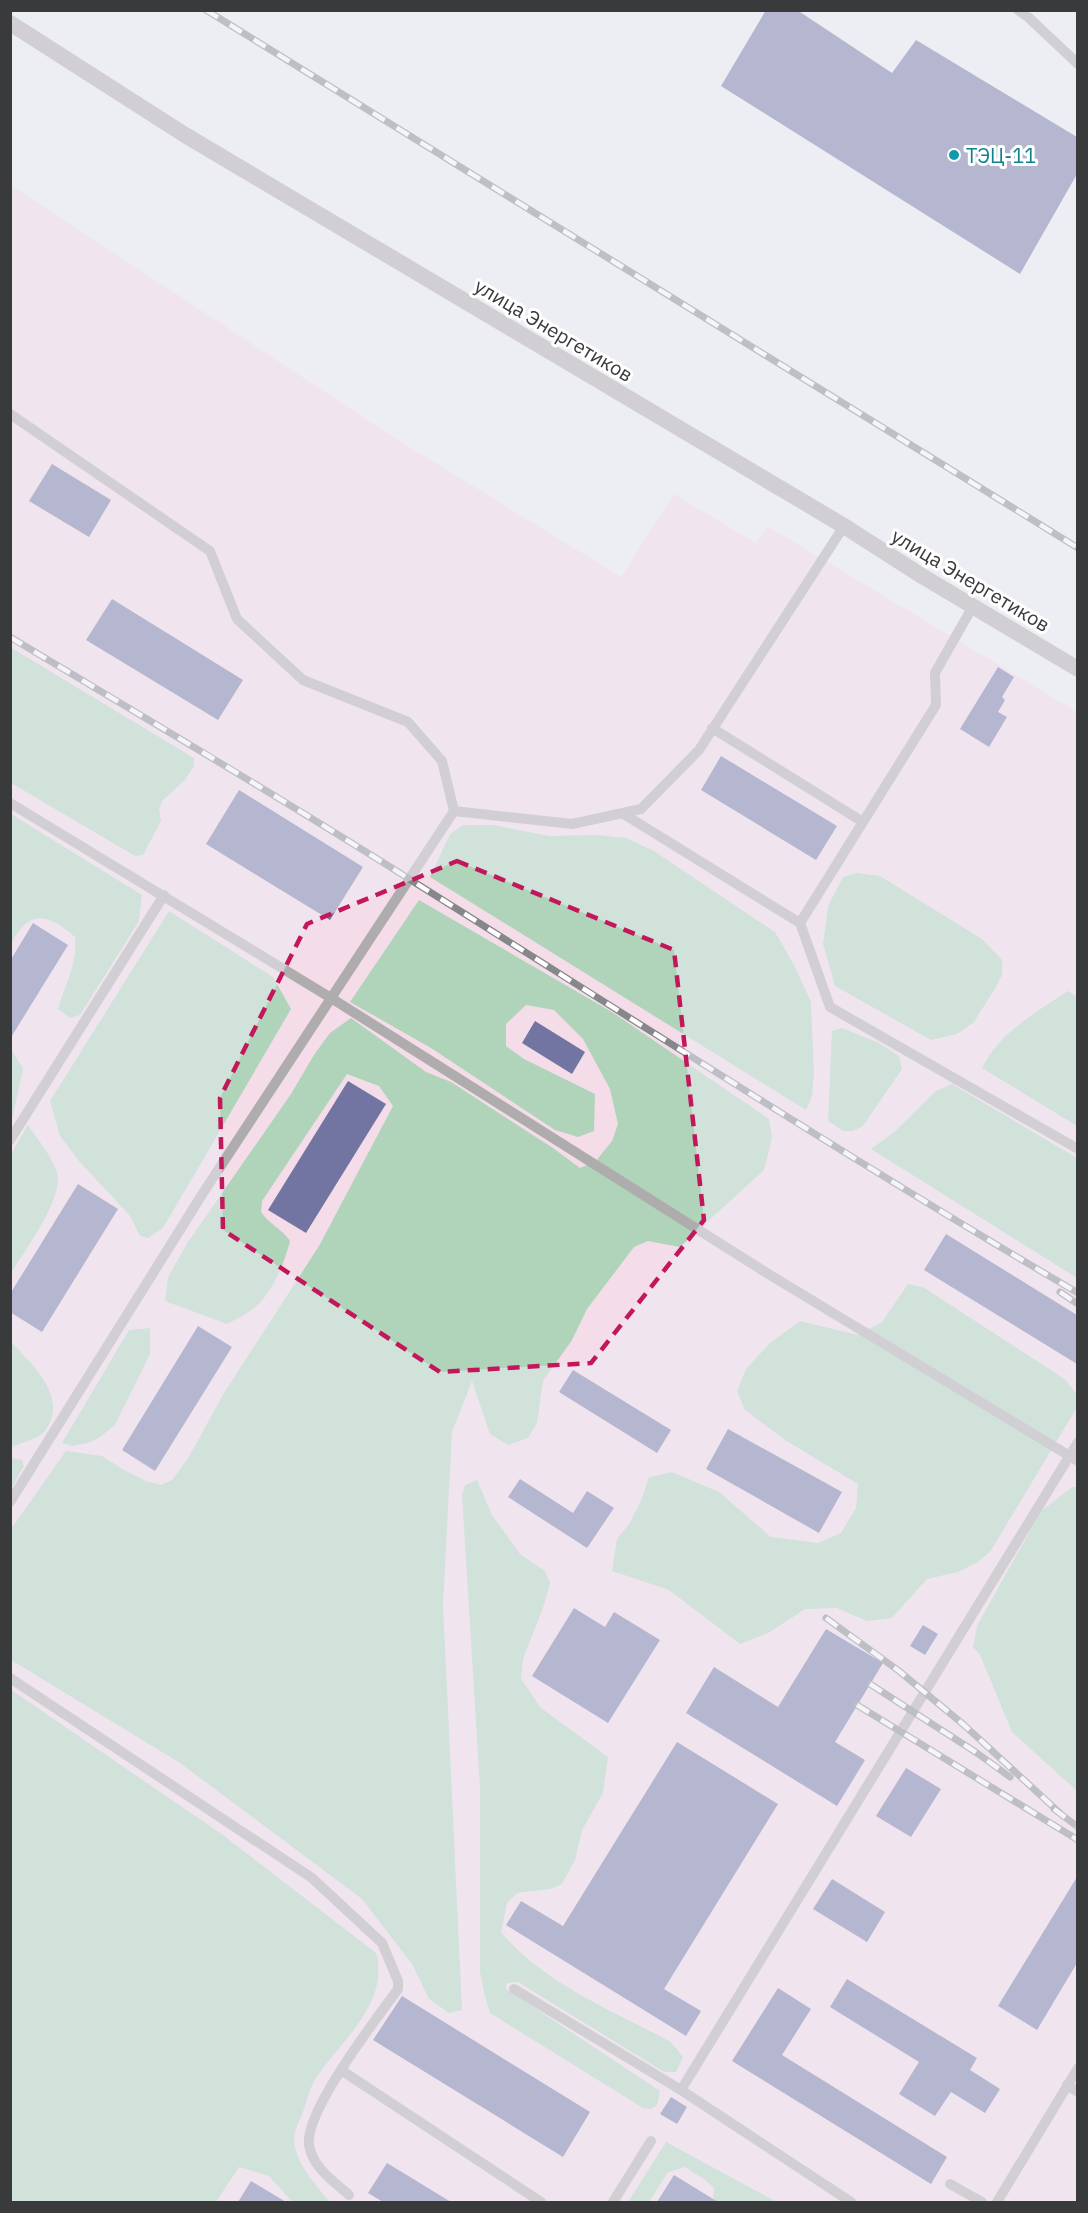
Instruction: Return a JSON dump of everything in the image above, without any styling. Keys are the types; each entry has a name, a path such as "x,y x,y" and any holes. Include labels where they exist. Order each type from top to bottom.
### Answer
{"street":[{"name":"улица Энергетиков","path":"10,23 185,135 844,526 1077,669"}],"lane":[{"path":"1018,10 1077,64"},
{"path":"10,414 210,551 237,619 303,680 408,722 442,761 454,812 203,1193 10,1502"},
{"path":"454,812 572,824 641,809 699,750 844,526"},
{"path":"800,923 936,705 935,674 973,606"},
{"path":"712,728 863,822"},
{"path":"10,803 331,998 770,1275 1073,1459"},
{"path":"622,813 800,923 830,1007 1077,1149"},
{"path":"10,1140 164,895"},
{"path":"681,2090 1073,1459 1077,1442"},
{"path":"10,1678 312,1878 382,1943 398,1981 398,1989 341,2070 313,2120 309,2144 321,2172 349,2195"},
{"path":"514,1989 681,2090 851,2202"},
{"path":"996,2202 1077,2068"},
{"path":"341,2070 541,2202"},
{"path":"1067,2085 1077,2092"},
{"path":"613,2202 651,2141"},
{"path":"950,2184 982,2202"}],"highlighted area":[{"path":"457,861 674,950 704,1220 591,1363 440,1372 223,1230 220,1098 307,924"}],"shaded area":[{"path":"10,184 390,435 621,577 674,494 756,543 767,526 1077,712 1077,2202 11,2202"}],"green space":[{"path":"10,647 194,758 194,766 185,780 162,801 159,810 161,821 143,855 135,856 11,783"},
{"path":"11,814 142,895 139,921 80,1015 70,1018 58,1009 73,965 75,937 56,923 40,918 25,924 11,944"},
{"path":"463,825 493,825 549,836 598,835 626,838 654,851 775,932 794,965 811,1002 814,1073 812,1096 806,1110 430,877 450,834"},
{"path":"857,873 880,876 982,939 1002,960 1002,975 996,987 974,1022 957,1034 931,1040 835,986 823,944 828,906 843,877"},
{"path":"419,900 612,1012 769,1119 772,1138 764,1170 680,1247 648,1241 634,1247 587,1309 572,1340 543,1381 537,1423 528,1438 508,1445 490,1434 472,1381 452,1432 443,1604 462,2010 449,2013 429,1999 412,1964 362,1899 180,1763 11,1660 11,1529 66,1451 102,1456 146,1481 161,1485 172,1480 187,1460 224,1393 319,1246 393,1106 379,1086 347,1074 262,1201 261,1212 290,1241 276,1278 266,1296 252,1310 227,1324 165,1301 168,1277 188,1242 291,1094 330,1033 351,1018 426,1072 451,1082 580,1168 596,1161 612,1141 618,1124 610,1089 583,1039 554,1010 526,1005 506,1024 506,1046 524,1059 595,1094 594,1131 578,1137 555,1130 431,1048 350,1002"},
{"path":"169,911 273,977 291,1009 163,1228 148,1238 140,1236 130,1216 79,1161 60,1136 50,1101"},
{"path":"1068,991 1077,997 1077,1126 982,1068 998,1044 1019,1024"},
{"path":"842,1028 879,1043 899,1056 902,1069 863,1126 853,1131 843,1131 828,1121 832,1031"},
{"path":"10,1047 23,1069 11,1124 10,1124"},
{"path":"952,1084 1077,1158 1077,1278 871,1149 893,1133 936,1091"},
{"path":"28,1125 52,1160 58,1184 42,1224 11,1273 11,1154"},
{"path":"908,1284 923,1287 1066,1380 1077,1395 1077,1407 990,1552 978,1562 958,1572 927,1579 892,1618 867,1621 837,1608 805,1609 770,1632 740,1644 669,1590 612,1571 617,1539 629,1524 640,1503 649,1477 672,1472 719,1492 771,1537 818,1543 841,1533 856,1508 858,1484 785,1440 745,1410 737,1391 746,1369 770,1343 800,1321 858,1335 882,1322"},
{"path":"150,1328 150,1354 115,1425 88,1443 72,1446 62,1443 129,1330"},
{"path":"10,1341 38,1371 51,1395 53,1407 51,1420 44,1432 33,1439 11,1447"},
{"path":"11,1458 22,1460 24,1466 11,1489"},
{"path":"477,1480 492,1515 520,1554 545,1571 550,1583 523,1659 521,1679 541,1708 608,1757 603,1793 582,1830 575,1860 562,1884 550,1889 517,1893 507,1903 501,1932 518,1950 558,1981 671,2042 683,2057 676,2072 664,2072 518,1982 507,1983 506,1989 660,2091 657,2105 651,2109 643,2108 490,2013 484,1993 480,1972 480,1788 462,1495 465,1485"},
{"path":"1072,1487 1077,1487 1077,1791 1012,1732 980,1655 973,1647 977,1626 1041,1511"},
{"path":"10,1689 223,1835 376,1953 378,1971 376,1988 370,2004 361,2020 314,2082 294,2136 295,2148 302,2165 330,2202 292,2202 269,2176 239,2167 216,2202 11,2202"},
{"path":"666,2142 777,2202 713,2202 714,2188 685,2167 668,2172 649,2202 628,2202"}],"building":[{"name":"ТЭЦ-11","path":"766,10 797,10 892,73 916,40 1077,137 1077,174 1020,274 721,86"},
{"path":"52,464 111,500 89,537 29,501"},
{"path":"112,599 243,680 218,720 86,640"},
{"path":"998,667 1014,677 1002,697 1005,700 998,712 1007,717 989,747 960,729"},
{"path":"721,756 837,826 816,860 701,790"},
{"path":"239,790 363,867 330,920 206,844"},
{"path":"33,923 68,945 10,1039 10,961"},
{"path":"535,1021 585,1052 572,1074 522,1043"},
{"path":"348,1081 386,1104 306,1233 268,1210"},
{"path":"78,1184 118,1209 42,1332 10,1312 10,1294"},
{"path":"946,1234 1077,1315 1077,1364 924,1270"},
{"path":"198,1326 232,1347 155,1471 122,1450"},
{"path":"573,1370 671,1430 657,1453 559,1392"},
{"path":"728,1429 842,1492 819,1533 706,1469"},
{"path":"520,1479 573,1513 587,1491 614,1508 587,1548 508,1497"},
{"path":"574,1608 605,1627 614,1612 660,1640 608,1723 532,1676"},
{"path":"923,1625 938,1634 925,1655 910,1646"},
{"path":"826,1629 883,1663 835,1742 865,1760 837,1806 686,1713 714,1667 778,1707"},
{"path":"677,1742 778,1804 664,1989 701,2011 686,2036 506,1925 521,1901 563,1926"},
{"path":"906,1768 941,1789 911,1837 876,1816"},
{"path":"1077,1877 1077,1963 1037,2030 998,2006"},
{"path":"832,1879 885,1912 867,1942 813,1909"},
{"path":"847,1979 977,2058 970,2070 1000,2089 985,2113 951,2092 935,2116 899,2094 919,2062 830,2007"},
{"path":"778,1988 811,2009 782,2055 947,2157 931,2184 732,2061"},
{"path":"402,1996 590,2112 563,2157 373,2040"},
{"path":"671,2097 687,2107 677,2124 660,2114"},
{"path":"387,2163 451,2202 383,2202 368,2193"},
{"path":"674,2175 718,2202 657,2202"},
{"path":"251,2181 286,2202 238,2202"}],"railway":[{"path":"206,10 1078,548"},
{"path":"10,637 314,820 827,1141 1078,1293"},
{"path":"1060,1292 1078,1304"},
{"path":"826,1618 899,1671 964,1725 1061,1814"},
{"path":"870,1684 1010,1777"},
{"path":"857,1705 1078,1840"},
{"path":"1054,1809 1078,1827"}],"place":[{"name":"ТЭЦ-11","path":"954,155"}]}
